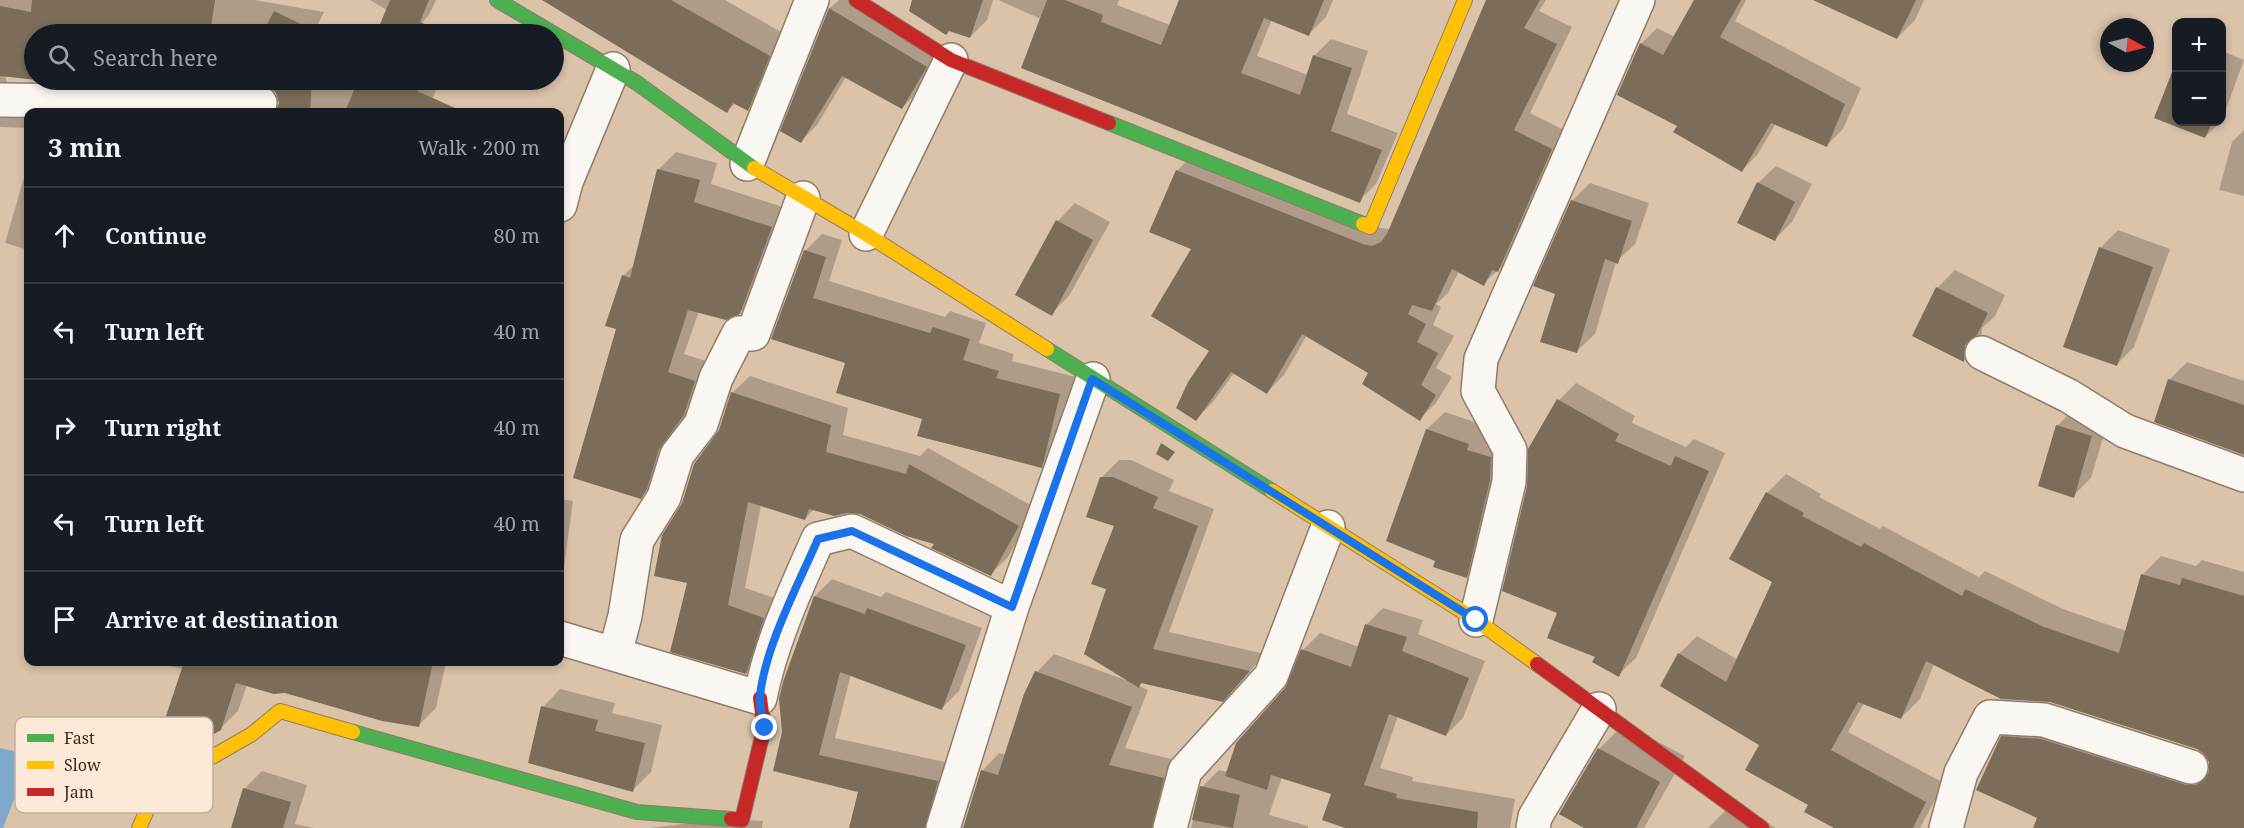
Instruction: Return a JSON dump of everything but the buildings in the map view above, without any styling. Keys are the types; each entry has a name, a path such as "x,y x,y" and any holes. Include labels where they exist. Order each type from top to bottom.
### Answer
{"street":[{"path":"497,0 537,24"},
{"path":"747,164 812,0"},
{"path":"856,0 951,60 1370,227 1465,0"},
{"path":"1476,620 1509,483 1510,450 1478,391 1481,359 1638,0"},
{"path":"564,40 637,82 747,164 866,234 1476,620 1762,828"},
{"path":"866,234 951,60"},
{"path":"564,190 613,69"},
{"path":"0,100 260,103"},
{"path":"615,654 625,616 637,540 664,498 677,455 701,424 716,378 738,333 753,334 803,198"},
{"path":"1982,353 2069,396 2125,431 2244,475"},
{"path":"943,828 1012,607 1092,379"},
{"path":"1170,828 1185,771 1271,676 1328,527"},
{"path":"213,756 252,734 280,711 637,812 742,820 765,728 760,698 765,674 783,619 818,539 852,531 1012,607"},
{"path":"564,639 760,698"},
{"path":"1533,828 1535,817 1599,709"},
{"path":"1946,828 1961,773 1990,717 2044,720 2192,767"},
{"path":"139,828 146,813"}],"water":[{"path":"0,748 13,751 15,754 15,797 3,828 0,828"}],"traffic: fast":[{"path":"497,0 537,24"},
{"path":"564,40 637,83 754,168"},
{"path":"1109,123 1363,224"},
{"path":"1047,349 1272,491"},
{"path":"353,732 637,812 731,819"}],"traffic: slow":[{"path":"1363,224 1370,227 1465,0"},
{"path":"754,168 866,234 1047,349"},
{"path":"1272,491 1476,620 1537,664"},
{"path":"213,756 252,734 280,711 353,732"},
{"path":"139,828 146,813"}],"traffic: jam":[{"path":"856,0 951,60 1109,123"},
{"path":"1537,664 1762,828"},
{"path":"731,819 742,820 764,728 760,698"}],"route":[{"path":"765,728 760,698 765,674 783,619 818,539 852,531 1012,607 1092,379 1476,620"}]}
